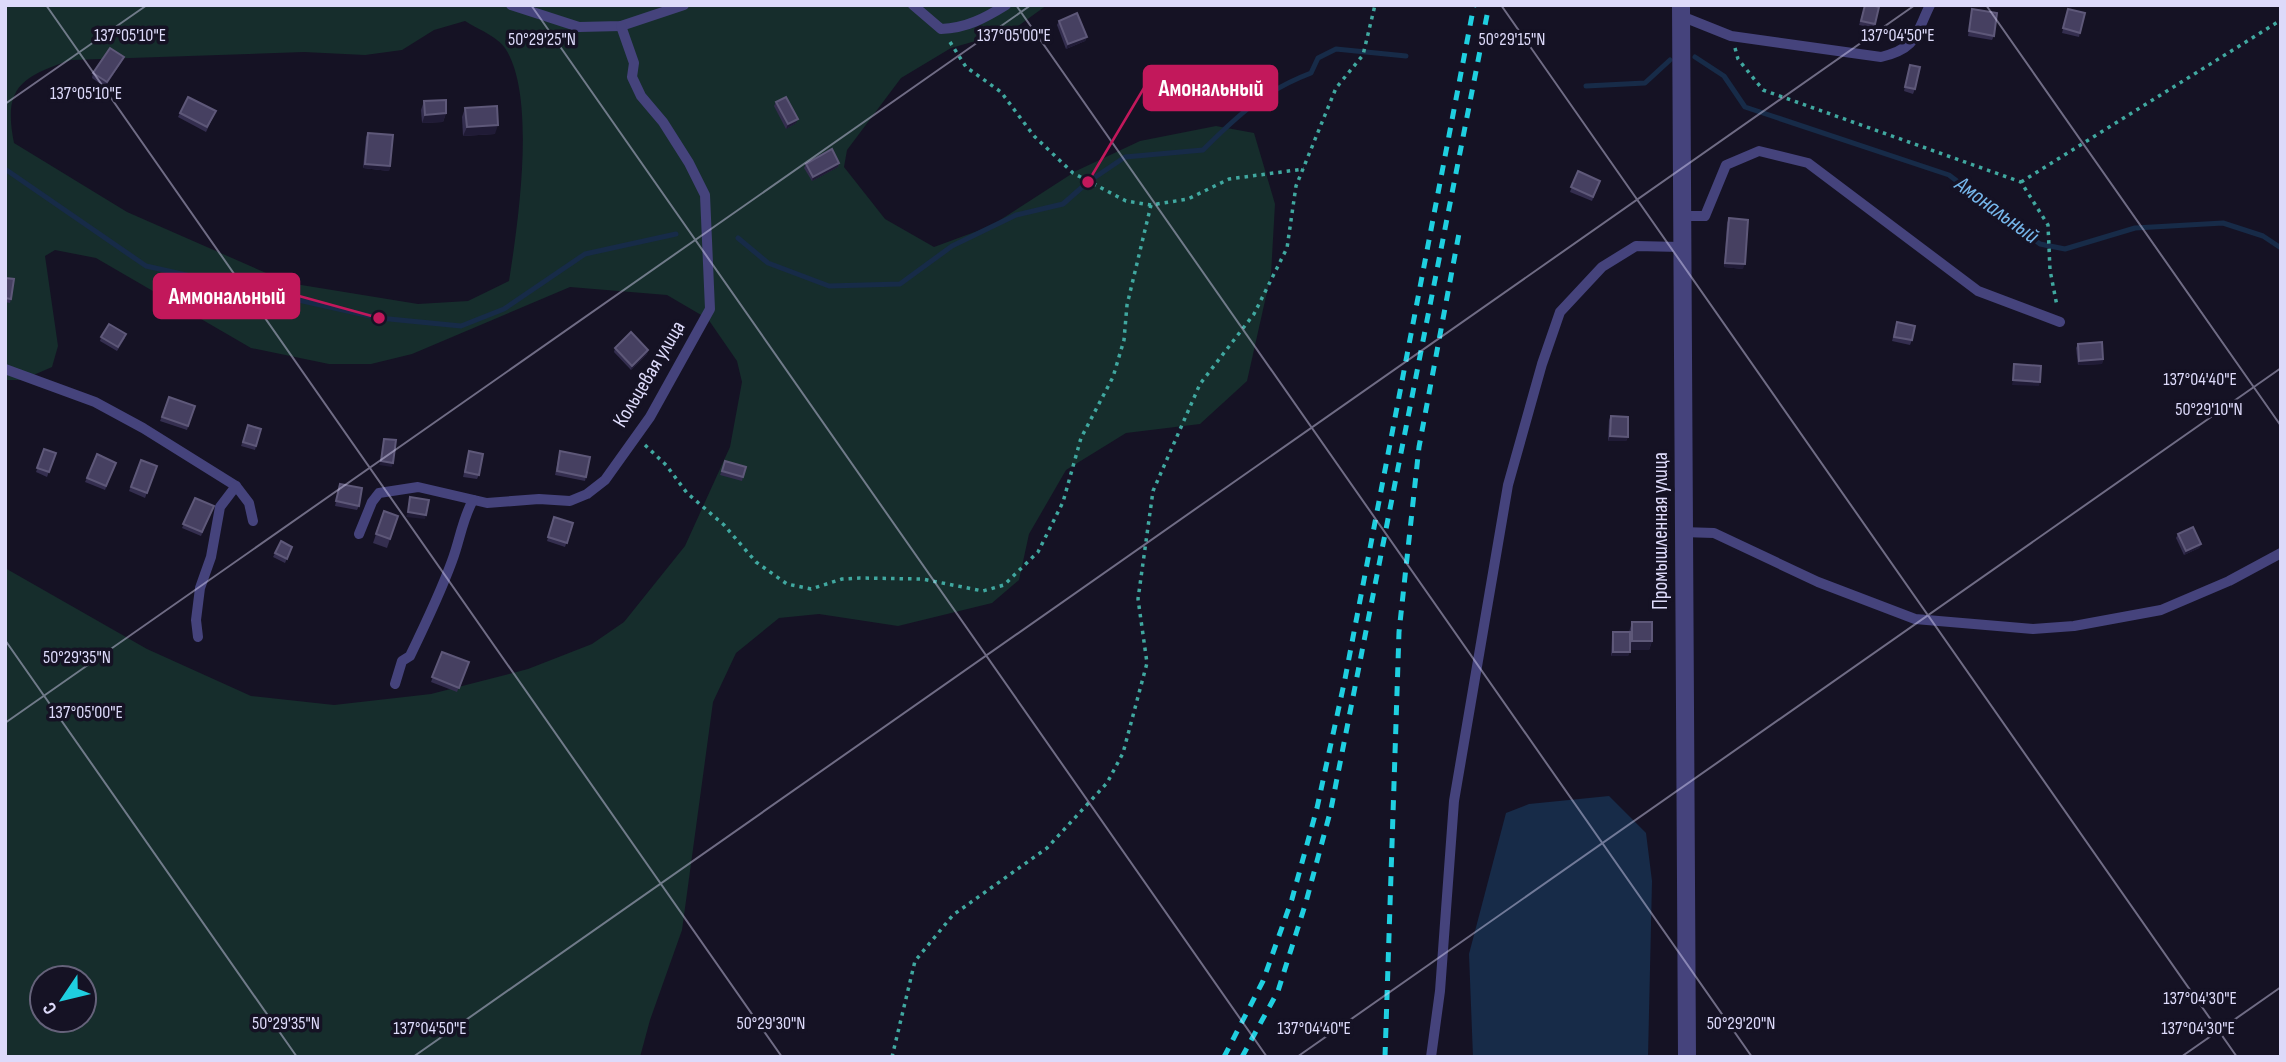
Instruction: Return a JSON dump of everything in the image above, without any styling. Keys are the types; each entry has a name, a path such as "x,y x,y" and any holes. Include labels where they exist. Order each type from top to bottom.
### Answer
{"street":[{"name":"Промышленная улица","path":"1681,11 1687,1057"}],"lane":[{"path":"511,5 579,27 621,26 684,5"},
{"path":"913,5 941,29 959,28 984,19 1006,5"},
{"path":"1681,11 1731,36 1881,57 1904,51 1914,38 1930,5"},
{"name":"Кольцевая улица","path":"359,534 372,502 379,493 418,487 486,503 539,499 570,501 587,494 606,480 634,439 673,380 710,309 705,246 705,195 663,122 641,96 632,77 634,62 621,26"},
{"path":"1681,216 1704,216 1726,165 1759,151 1808,163 1978,291 2060,322"},
{"path":"1431,1057 1440,991 1454,801 1508,485 1542,364 1560,312 1602,267 1636,246 1681,247"},
{"path":"5,369 95,402 143,428 236,486 249,503 253,521"},
{"path":"198,637 195,620 200,588 211,557 220,507 236,486"},
{"path":"395,684 402,661 410,656 447,575 459,543 462,519 473,500"},
{"path":"1682,532 1714,533 1818,582 1915,619 2033,629 2074,626 2161,610 2229,581 2281,553"}],"path":[{"path":"892,1057 915,961 953,915 1047,848 1108,783 1123,753 1147,663 1138,599 1153,491 1200,384 1254,314 1287,248 1296,186 1336,88 1363,55 1376,5"},
{"path":"2021,182 2281,20"},
{"path":"941,29 966,66 1001,92 1034,136 1073,173 1126,201 1151,205 1188,199 1228,179 1304,169"},
{"path":"1731,36 1738,59 1763,90 2021,182 2048,225 2050,270 2060,322"},
{"path":"634,439 651,448 687,494 724,525 756,562 787,584 811,589 842,579 873,578 922,579 983,591 1004,585 1038,552 1063,502 1082,438 1113,377 1124,340 1127,304 1151,205"}],"green space":[{"path":"5,5 1047,5 1011,31 951,48 901,78 847,150 844,167 885,219 934,247 991,226 1076,171 1140,141 1216,126 1254,133 1275,204 1271,274 1247,381 1200,424 1126,433 1066,470 1029,534 1019,580 992,603 898,626 819,614 779,618 736,653 713,702 682,930 650,1020 640,1057 5,1057 5,568 147,649 251,696 334,705 431,694 528,669 592,644 624,622 685,546 730,447 742,382 737,361 708,319 667,295 570,287 412,354 371,364 329,364 251,348 96,258 55,250 45,256 58,346 52,367 22,380 5,380","holes":["465,21 492,36 505,48 515,69 520,97 523,128 520,195 509,281 468,301 418,304 289,283 127,212 14,143 11,109 19,87 39,72 71,60 304,52 365,55 402,50 434,30"]}],"water":[{"path":"1609,796 1646,833 1652,881 1648,1057 1473,1057 1469,954 1506,813 1529,804"}],"building":[{"path":"1865,5 1879,7 1875,24 1861,21"},
{"path":"1972,9 1997,13 1994,36 1969,31"},
{"path":"2068,9 2085,13 2080,33 2063,28"},
{"path":"1077,13 1087,37 1068,44 1059,21"},
{"path":"110,48 124,57 107,82 93,73"},
{"path":"1910,65 1920,67 1915,89 1905,87"},
{"path":"188,97 216,111 207,127 180,113"},
{"path":"786,97 798,119 788,124 776,102"},
{"path":"446,100 446,113 425,115 424,101"},
{"path":"497,106 498,125 467,127 465,108"},
{"path":"368,133 393,135 390,166 365,164"},
{"path":"832,149 839,163 813,177 806,164"},
{"path":"1578,171 1600,181 1593,197 1571,187"},
{"path":"1729,218 1748,220 1745,264 1725,263"},
{"path":"5,278 14,279 11,299 5,298"},
{"path":"1897,322 1915,326 1912,340 1894,337"},
{"path":"109,324 126,334 118,347 101,337"},
{"path":"631,332 648,350 632,366 615,348"},
{"path":"2102,342 2103,359 2079,361 2078,344"},
{"path":"2014,364 2041,366 2040,382 2013,380"},
{"path":"169,397 195,406 188,426 162,417"},
{"path":"1611,416 1628,417 1628,437 1610,436"},
{"path":"248,425 261,429 256,446 243,442"},
{"path":"384,439 396,440 393,463 381,461"},
{"path":"44,449 56,453 49,472 37,468"},
{"path":"469,451 483,454 479,475 465,472"},
{"path":"560,451 590,457 586,477 557,471"},
{"path":"97,454 116,463 106,486 87,478"},
{"path":"141,460 157,466 147,493 131,487"},
{"path":"725,461 746,467 743,477 722,471"},
{"path":"340,484 362,488 359,506 336,501"},
{"path":"410,497 429,500 426,515 408,512"},
{"path":"195,498 214,506 202,532 183,524"},
{"path":"384,511 398,516 390,539 376,534"},
{"path":"554,517 573,523 567,543 548,537"},
{"path":"2193,527 2201,544 2186,551 2178,534"},
{"path":"281,541 292,547 287,559 275,553"},
{"path":"1632,622 1652,622 1652,641 1632,641"},
{"path":"1613,632 1630,632 1630,652 1613,652"},
{"path":"442,652 469,662 459,688 432,677"}],"waterway":[{"name":"Амональный","path":"738,238 768,263 829,286 900,284 952,246 1016,215 1063,204 1088,182 1125,157 1203,150 1252,105 1311,73 1318,58 1336,49 1406,56"},
{"name":"Амональный","path":"1695,57 1724,76 1745,107 1949,175 2040,244 2065,249 2135,228 2223,223 2263,236 2281,248"},
{"name":"Амональный","path":"1586,86 1645,83 1670,60"},
{"path":"5,169 146,266 379,318 461,326 504,309 585,254 676,234"}],"railway":[{"path":"1224,1057 1263,981 1292,899 1317,808 1345,679 1474,5"},
{"path":"1242,1057 1278,991 1331,809 1489,5"},
{"path":"1385,1057 1399,632 1419,447 1460,228"}],"place":[{"name":"Амональный","path":"1088,182"},
{"name":"Аммональный","path":"379,318"}]}
